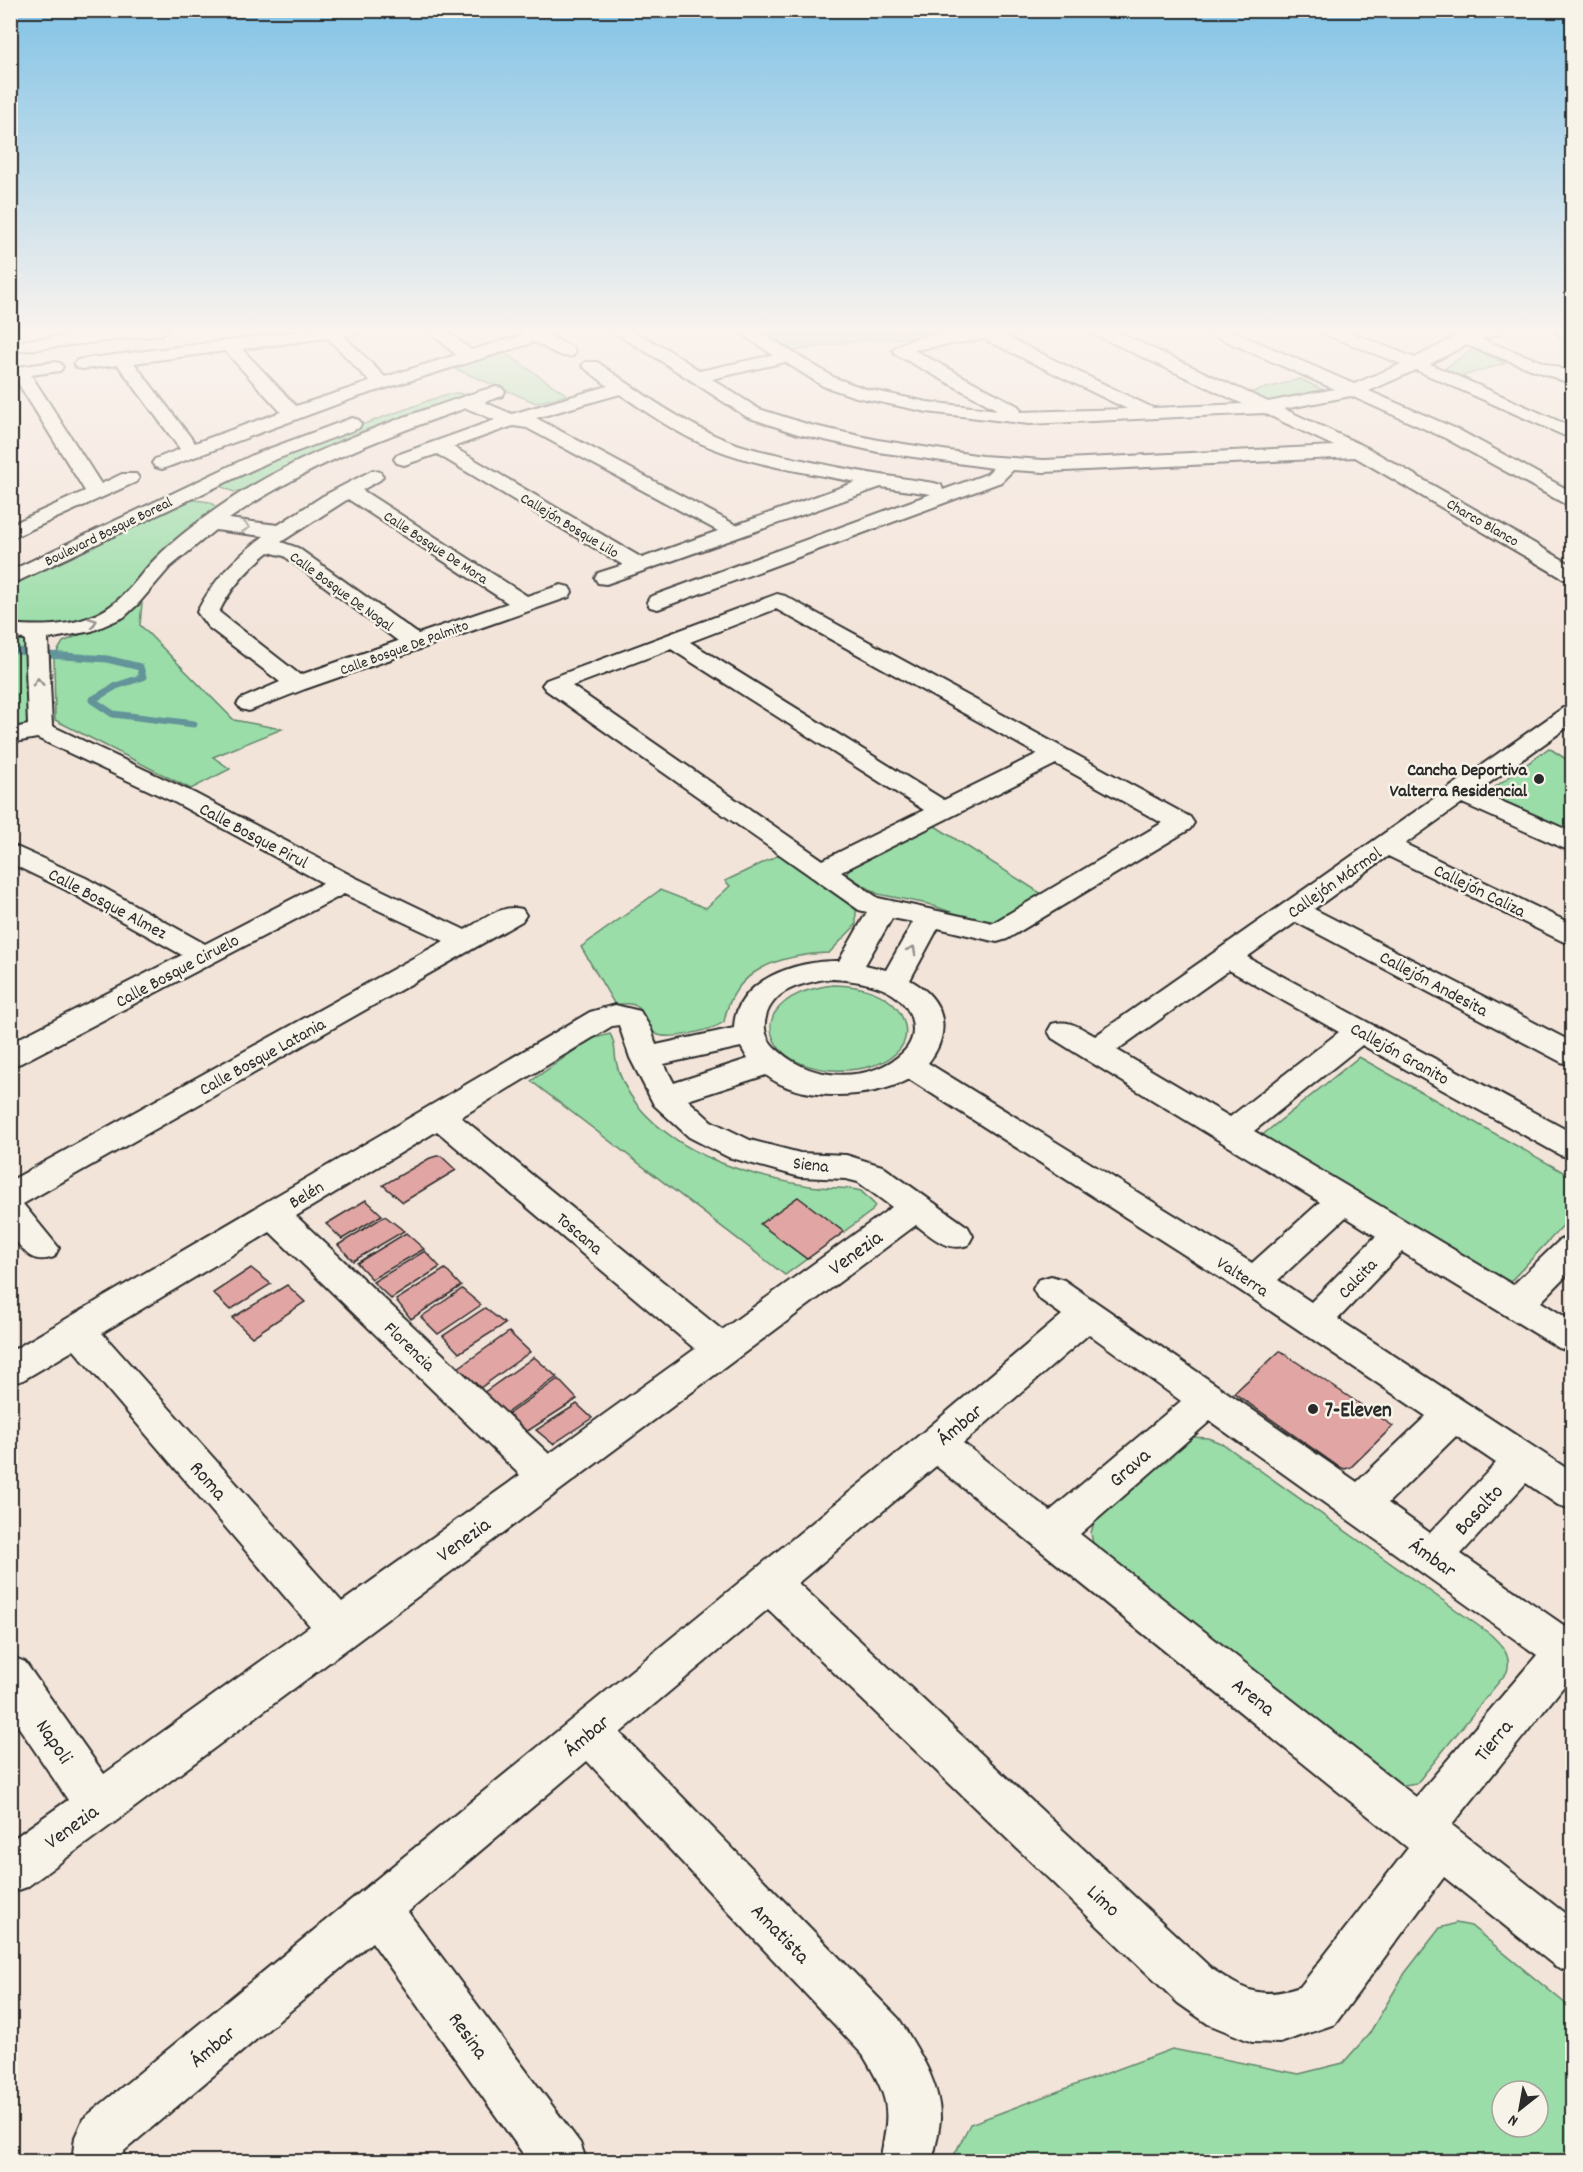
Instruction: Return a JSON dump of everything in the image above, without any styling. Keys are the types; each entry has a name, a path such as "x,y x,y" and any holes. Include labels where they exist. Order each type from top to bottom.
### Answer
{"street":[{"path":"55,431 96,492"},
{"path":"176,431 191,452"},
{"path":"162,463 244,431"},
{"name":"Boulevard Bosque Boreal","path":"10,579 188,492 262,458 329,431"},
{"path":"10,631 36,634 79,628 110,616 121,608 166,561 236,505 291,473 383,431"},
{"path":"404,459 481,431"},
{"path":"555,431 735,532"},
{"path":"693,431 721,444 759,456 878,481 934,489"},
{"path":"811,431 878,446 1008,464 1044,466 1359,451"},
{"name":"Charco Blanco","path":"1316,431 1359,451 1572,574"},
{"path":"1446,431 1572,500"},
{"name":"Callejón Bosque Lilo","path":"440,447 638,565"},
{"path":"658,602 994,478 1008,464"},
{"path":"297,684 216,622 208,612 211,602 226,582 274,538 301,518 373,476"},
{"path":"10,533 129,478"},
{"path":"606,578 878,481"},
{"name":"Calle Bosque De Mora","path":"348,490 524,604"},
{"path":"188,492 236,505 301,518"},
{"path":"69,505 125,522"},
{"path":"38,520 95,537"},
{"name":"Calle Bosque De Nogal","path":"211,523 274,538 416,644"},
{"name":"Calle Bosque De Palmito","path":"249,704 297,684 561,592"},
{"path":"777,600 1182,823 997,933 869,904 554,685 672,640 777,600"},
{"path":"10,736 40,730 36,634"},
{"path":"672,640 943,811"},
{"name":"Callejón Mármol","path":"1095,1051 1461,793 1566,727"},
{"name":"Calle Bosque Pirul","path":"40,730 185,798 344,883 466,941"},
{"path":"822,871 1057,754"},
{"path":"1461,793 1572,842"},
{"name":"Callejón Caliza","path":"1388,845 1572,934"},
{"name":"Calle Bosque Almez","path":"10,852 76,884 204,955"},
{"name":"Calle Bosque Ciruelo","path":"10,1056 124,999 344,883"},
{"path":"848,970 884,907"},
{"name":"Callejón Andesita","path":"1295,910 1572,1055"},
{"name":"Calle Bosque Latania","path":"10,1196 512,915"},
{"path":"894,982 930,918"},
{"name":"Callejón Granito","path":"1228,958 1572,1147"},
{"path":"848,970 894,982 915,998 926,1016 928,1036 924,1047 909,1065 878,1080 839,1085 799,1079 768,1063 755,1050 749,1035 749,1015 760,996 780,982 807,972 848,970"},
{"name":"Siena","path":"601,1019 615,1015 628,1018 636,1029 645,1058 665,1097 699,1129 740,1149 800,1165 846,1167 870,1174 956,1236"},
{"name":"Belén","path":"10,1370 601,1019"},
{"path":"1062,1031 1572,1338"},
{"path":"1231,1133 1360,1031"},
{"path":"645,1058 749,1035"},
{"path":"665,1097 768,1063"},
{"name":"Valterra","path":"909,1065 1254,1282 1572,1493"},
{"name":"Toscana","path":"438,1115 721,1350"},
{"path":"1254,1282 1342,1200"},
{"name":"Venezia","path":"10,1870 915,1208"},
{"path":"10,1211 42,1248"},
{"name":"Florencia","path":"272,1214 548,1477"},
{"name":"Calcita","path":"1313,1322 1399,1234"},
{"path":"1517,1304 1572,1249"},
{"name":"Ámbar","path":"1051,1289 1570,1653"},
{"name":"Ámbar","path":"98,2162 101,2137 936,1444 1087,1315"},
{"name":"Roma","path":"78,1330 340,1630"},
{"name":"Grava","path":"1051,1535 1208,1400"},
{"path":"1359,1506 1454,1414"},
{"name":"Arena","path":"936,1444 1572,1949"},
{"name":"Basalto","path":"1433,1557 1523,1460"},
{"name":"Limo","path":"769,1583 1195,1986 1226,2007 1251,2019 1294,2015 1317,2006 1430,1836"},
{"name":"Tierra","path":"1430,1836 1570,1653"},
{"name":"Napoli","path":"10,1676 99,1806"},
{"name":"Amatista","path":"589,1732 881,2037 907,2081 914,2118 906,2162"},
{"name":"Resina","path":"377,1909 561,2162"}],"green space":[{"path":"346,431 383,431 247,489 234,492 221,485 266,464"},
{"path":"194,500 210,502 216,510 111,609 73,625 19,626 11,624 11,586 160,509"},
{"path":"142,603 140,625 234,720 282,729 213,757 230,769 191,789 55,720 54,657 63,642 130,612"},
{"path":"28,637 31,724 11,730 10,639"},
{"name":"Cancha Deportiva Valterra Residencial","path":"1549,748 1572,763 1572,834 1484,795"},
{"path":"935,826 1045,896 994,924 976,921 928,904 878,894 846,875 851,864"},
{"path":"781,854 856,907 856,925 829,953 794,957 762,968 737,989 729,1004 724,1022 701,1031 662,1036 651,1029 639,1008 626,1004 615,1005 581,947 660,890 706,908 730,886 725,881"},
{"path":"833,985 863,989 883,996 891,1002 903,1019 905,1038 896,1053 878,1064 856,1069 831,1070 807,1065 787,1056 773,1037 771,1024 774,1014 779,1007 793,997 808,990"},
{"path":"610,1034 624,1085 638,1106 674,1138 716,1161 763,1176 810,1186 861,1191 875,1205 872,1211 785,1275 531,1081 591,1039"},
{"path":"1359,1057 1572,1177 1572,1216 1507,1285 1260,1137"},
{"path":"1193,1437 1208,1438 1223,1444 1490,1634 1505,1651 1508,1660 1507,1672 1417,1783 1397,1786 1093,1544 1091,1533 1095,1519 1180,1440"},
{"path":"1456,1923 1471,1926 1572,2009 1572,2161 951,2161 970,2124 1172,2049 1299,2074 1343,2063 1369,2034 1405,1973 1440,1928"}],"building":[{"path":"441,1156 456,1170 403,1202 383,1185 430,1158"},
{"path":"798,1197 844,1232 807,1259 760,1224"},
{"path":"366,1200 382,1215 342,1239 326,1224"},
{"path":"385,1216 404,1231 353,1261 338,1245"},
{"path":"406,1233 424,1249 372,1279 357,1263"},
{"path":"425,1251 440,1267 391,1299 373,1282"},
{"path":"251,1268 271,1284 230,1310 213,1293"},
{"path":"445,1269 461,1286 411,1319 396,1300"},
{"path":"287,1285 305,1302 252,1337 232,1318"},
{"path":"462,1289 481,1305 438,1334 421,1317"},
{"path":"485,1308 505,1324 459,1353 443,1336"},
{"path":"509,1332 530,1352 480,1388 458,1368"},
{"name":"7-Eleven","path":"1280,1351 1393,1426 1351,1467 1345,1469 1339,1467 1234,1393"},
{"path":"534,1357 557,1377 505,1414 483,1393"},
{"path":"558,1379 577,1399 526,1432 507,1415"},
{"path":"577,1404 592,1418 553,1444 536,1430"}],"waterway":[{"path":"10,650 26,652"},
{"path":"49,655 107,659 140,667 143,677 116,686 92,700 113,714 194,724"}],"place":[{"name":"Cancha Deportiva Valterra Residencial","path":"1539,779"},
{"name":"7-Eleven","path":"1313,1409"}]}
